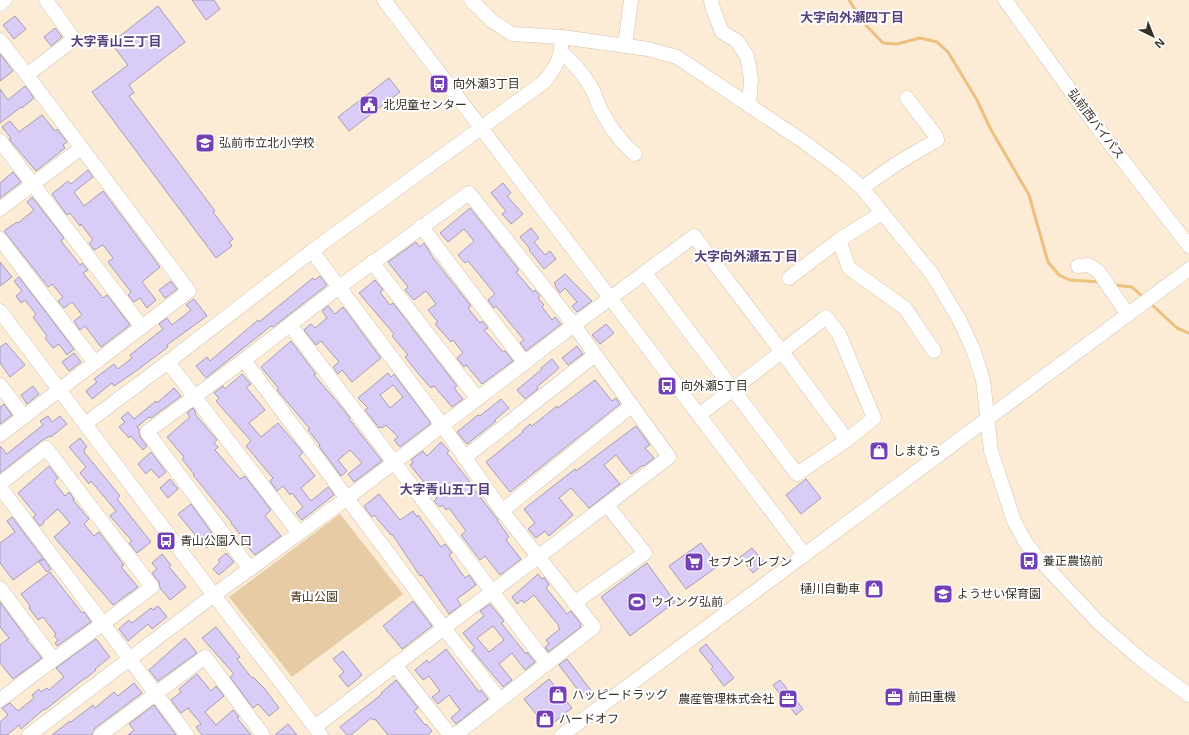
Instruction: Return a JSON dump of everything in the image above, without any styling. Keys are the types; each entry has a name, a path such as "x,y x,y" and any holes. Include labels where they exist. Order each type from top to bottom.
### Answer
{"street":[{"path":"0,4 5,0"},
{"path":"27,75 74,39 46,0"},
{"path":"384,0 804,554"},
{"path":"471,0 492,21 512,34 561,44 625,46 677,57 804,142 843,171 862,188 932,274 959,319 973,349 984,380 991,451 1014,521 1026,543 1036,556 1099,623 1144,662 1189,695"},
{"path":"625,46 631,0"},
{"path":"711,0 722,32 737,41 747,56 751,78 749,106"},
{"name":"弘前西バイパス","path":"1005,0 1092,119 1189,246"},
{"path":"0,40 189,291 0,435"},
{"path":"85,424 312,251 544,82 555,69 561,44"},
{"path":"561,44 592,88 601,110 614,132 626,147 635,154"},
{"path":"862,188 896,164 937,140 936,136 907,98"},
{"path":"0,140 142,327"},
{"path":"0,209 81,148"},
{"path":"0,311 318,731 395,665 669,457 574,326 469,192 372,262 147,432 250,569"},
{"path":"789,278 839,240 882,212"},
{"path":"421,226 525,363"},
{"path":"29,735 214,595 346,499 694,236 847,440"},
{"path":"0,239 95,363"},
{"path":"839,240 849,268 905,308 934,351"},
{"path":"312,251 443,426 502,511 594,628 455,735"},
{"path":"372,262 478,399"},
{"path":"1078,266 1089,265 1099,272 1128,315"},
{"path":"562,735 1189,269"},
{"path":"645,272 733,389 797,474 847,440 874,418 839,334 826,317 782,352 733,389 699,415"},
{"path":"290,325 547,664"},
{"path":"464,458 595,355"},
{"path":"244,360 346,499 500,700"},
{"path":"168,362 299,533"},
{"path":"0,385 24,417"},
{"path":"502,511 631,406"},
{"path":"2,694 104,624 152,587 46,448 0,485 104,624 156,694 187,735"},
{"path":"574,603 645,553 607,505"},
{"path":"0,588 53,659"},
{"path":"104,734 205,657 263,735"},
{"path":"395,665 450,735"}],"green space":[{"name":"青山公園","path":"340,514 403,594 292,677 229,597"}],"building":[{"path":"192,0 214,0 220,9 206,20"},
{"path":"158,6 185,42 129,85 134,93 129,96 215,211 213,212 233,239 229,242 232,246 216,258 92,92 128,65 111,43"},
{"path":"15,16 26,29 14,39 3,25"},
{"path":"55,28 62,37 51,46 44,37"},
{"path":"0,54 13,71 0,81"},
{"name":"北児童センター","path":"389,78 400,92 349,131 338,117"},
{"path":"25,86 34,98 0,123 0,89 8,100"},
{"path":"42,115 55,131 57,129 67,142 63,145 65,148 36,171 9,139 11,138 2,127 10,121 19,132"},
{"path":"88,170 93,177 74,192 84,206 103,191 160,267 142,282 156,300 147,308 140,298 134,302 128,295 131,292 108,262 113,258 103,245 94,250 89,243 93,240 81,224 80,226 70,213 67,215 52,194 68,181 71,184"},
{"path":"13,172 21,182 0,198 0,183"},
{"path":"503,183 511,193 507,196 523,214 511,224 502,214 506,211 491,193"},
{"path":"32,197 64,238 61,241 80,265 82,263 88,270 83,273 103,298 107,295 130,325 101,347 85,326 80,330 74,321 82,315 72,302 64,308 58,301 63,297 52,284 48,287 4,231 17,222 18,223 34,210 27,202"},
{"path":"470,208 519,270 516,272 533,292 535,290 540,296 538,298 544,305 542,307 552,320 555,317 561,324 526,351 520,343 524,340 496,306 494,308 488,300 495,294 468,261 465,263 458,255 474,241 464,229 448,242 440,233"},
{"path":"531,228 539,238 534,242 545,255 550,251 556,259 544,269 520,237"},
{"path":"416,242 420,247 424,243 430,254 471,306 468,308 480,323 482,321 488,328 484,330 513,361 482,384 466,365 464,367 457,358 463,353 453,340 451,342 435,324 438,322 428,310 436,304 426,291 414,300 405,290 408,287 388,262"},
{"path":"0,262 12,277 0,286"},
{"path":"565,274 592,301 577,312 572,306 577,302 565,288 560,293 554,283"},
{"path":"320,276 327,285 273,327 271,326 206,378 196,366 207,357 210,361 258,320 259,322 313,278 315,280"},
{"path":"19,277 74,349 67,355 59,344 53,348 45,338 47,336 33,317 36,314 25,300 21,303 16,296 22,291 14,281"},
{"path":"375,280 383,290 380,292 390,305 393,303 457,386 454,388 463,399 452,407 434,386 431,388 416,371 405,357 408,355 392,336 394,334 359,293"},
{"path":"171,281 177,289 165,298 159,290"},
{"path":"194,299 207,316 167,345 168,347 136,371 114,386 112,383 92,399 86,391 97,382 94,379 114,364 118,369 132,358 130,355 163,329 159,324 167,318 172,325 191,310 186,305"},
{"path":"328,306 335,314 343,307 381,358 352,382 342,370 338,374 333,367 339,362 321,341 316,345 304,330 311,324 315,328 327,318 322,311"},
{"path":"606,324 614,333 600,344 592,335"},
{"path":"291,341 316,374 314,375 339,404 382,461 354,482 348,474 362,463 350,450 338,460 347,471 341,476 308,430 310,429 277,390 279,389 261,367"},
{"path":"6,343 25,365 10,377 0,363 0,347"},
{"path":"577,346 583,354 568,365 562,358"},
{"path":"74,353 81,362 69,371 62,362"},
{"path":"552,359 559,368 537,387 538,389 525,399 517,390"},
{"path":"388,373 391,377 394,374 430,424 400,447 394,440 398,437 386,425 379,428 365,410 368,408 358,398","holes":["393,385 403,397 390,408 380,395"]},
{"path":"242,374 251,384 246,387 265,410 249,423 261,437 278,423 301,450 303,453 299,456 315,476 301,488 311,501 328,487 334,495 302,520 296,513 303,507 292,493 290,495 283,486 277,491 270,481 273,478 246,446 251,441 216,401 219,398 214,393 223,386 225,389"},
{"path":"595,380 612,401 616,398 620,404 510,492 486,462 523,432 522,431 530,424 532,426 557,406 558,408"},
{"path":"33,386 39,394 27,404 21,395"},
{"path":"174,388 181,396 151,418 149,417 137,427 139,429 140,437 147,446 143,450 131,436 129,438 119,427 125,422 121,418 128,412 134,419 156,401 157,403"},
{"path":"501,399 509,408 495,420 496,421 467,444 457,432"},
{"path":"4,404 12,415 0,424 0,407"},
{"path":"193,408 196,413 195,414 217,440 214,443 218,447 215,450 240,479 245,476 271,510 265,516 281,536 255,555 246,545 247,543 232,523 193,475 194,474 182,459 184,457 167,437 190,417 187,413"},
{"path":"48,416 52,422 60,416 67,424 51,437 50,436 41,441 0,473 0,446 7,454 43,425 40,421"},
{"path":"636,426 650,445 645,448 654,458 631,474 616,455 604,465 620,484 589,508 571,488 559,498 573,515 549,536 545,531 536,538 528,529 535,523 524,509 575,469 576,471"},
{"path":"80,438 87,447 84,449 84,452 120,496 117,499 151,542 137,553 129,543 132,541 110,516 116,511 91,481 89,484 80,473 86,467 69,447"},
{"path":"441,442 449,451 447,453 498,520 509,537 506,540 521,559 500,575 485,556 480,560 461,535 466,531 449,508 446,510 442,505 440,507 434,501 437,498 410,465 413,463 411,460 423,451 427,456"},
{"path":"151,452 166,472 159,478 151,469 146,474 138,464"},
{"path":"49,466 58,478 54,482 65,496 69,492 74,499 73,500 89,519 84,524 94,536 99,532 124,565 121,567 138,587 113,605 54,537 70,523 58,509 40,526 33,517 36,515 18,493"},
{"path":"170,479 178,489 168,498 160,488"},
{"path":"806,479 821,498 801,514 786,495"},
{"path":"379,494 400,520 413,511 417,517 418,515 441,547 445,544 452,553 449,555 465,578 469,575 476,585 457,599 461,605 449,614 422,575 420,576 392,534 391,535 374,515 372,517 364,506"},
{"path":"191,504 217,540 206,548 178,514"},
{"path":"12,517 43,558 13,580 0,563 0,543 15,532 7,521"},
{"path":"701,543 718,566 686,589 669,566"},
{"path":"752,548 765,563 753,573 740,557"},
{"path":"226,553 234,562 219,575 213,569 220,562 218,560"},
{"path":"162,554 171,565 169,567 186,587 170,600 160,588 159,582 152,573 157,569 152,563"},
{"path":"44,559 51,569 47,572 39,562"},
{"path":"647,563 675,602 630,636 601,597"},
{"path":"50,572 82,613 84,612 91,622 57,646 55,643 58,640 54,636 56,634 43,617 38,620 21,594"},
{"path":"538,574 542,579 544,577 549,585 546,588 567,614 571,611 581,624 581,627 548,652 545,647 549,644 546,640 560,629 558,627 559,626 534,595 524,603 522,600 517,604 512,597"},
{"path":"413,601 432,626 402,649 383,626"},
{"path":"0,602 42,658 13,679 0,663 0,645 9,638 0,627"},
{"path":"490,604 504,621 501,623 526,654 527,652 535,662 525,670 512,653 499,664 512,680 503,687 472,650 475,648 463,633 484,616 480,611","holes":["493,626 504,640 489,652 477,638"]},
{"path":"158,606 167,617 152,629 148,624 128,641 119,629 129,620 132,623 151,608 153,610"},
{"path":"216,627 240,657 237,659 240,663 252,678 253,677 264,688 279,708 269,716 258,704 253,708 230,677 234,674 202,638"},
{"path":"185,638 197,653 158,681 149,670"},
{"path":"96,639 110,657 85,679 45,710 44,709 21,729 19,725 7,735 0,735 0,722 8,715 2,708 10,703 18,711 34,698 32,695 39,689 41,692 47,688 49,690 64,677 56,668"},
{"path":"706,644 734,678 724,686 711,669 713,667 699,650"},
{"path":"446,649 479,692 481,690 488,699 456,724 451,718 460,710 449,695 438,704 432,697 440,691 429,676 423,680 415,670 427,660 429,663"},
{"path":"343,651 362,675 348,687 339,676 344,672 333,659"},
{"path":"567,659 592,692 584,698 559,665"},
{"path":"197,674 211,691 216,686 224,696 205,712 216,725 233,710 239,717 237,718 251,735 202,735 196,727 201,724 188,708 181,713 171,700 181,692 179,689"},
{"path":"549,679 572,708 547,728 524,699"},
{"path":"396,680 418,708 414,711 432,731 428,735 388,735 375,719 373,720 371,718 351,735 347,735 340,727 382,694 381,693"},
{"path":"780,680 803,709 796,715 773,685"},
{"path":"134,683 142,693 95,728 92,735 52,735 93,705 95,708 114,692 118,696"},
{"path":"154,705 176,735 128,735 134,730 129,724"},
{"path":"288,724 297,735 275,735"}],"waterway":[{"path":"849,0 863,22 883,43 897,44 920,38 937,42 948,52 977,100 990,128 1029,195 1048,262 1059,275 1070,280 1100,282"},
{"path":"1114,285 1132,287 1144,298"},
{"path":"1150,303 1177,328 1189,333"}],"place":[{"name":"向外瀬3丁目","path":"439,84"},
{"name":"北児童センター","path":"369,105"},
{"name":"弘前市立北小学校","path":"205,143"},
{"name":"向外瀬5丁目","path":"667,386"},
{"name":"しまむら","path":"879,451"},
{"name":"青山公園入口","path":"166,541"},
{"name":"養正農協前","path":"1029,561"},
{"name":"セブンイレブン","path":"694,562"},
{"name":"樋川自動車","path":"874,589"},
{"name":"ようせい保育園","path":"943,594"},
{"name":"ウイング弘前","path":"637,602"},
{"name":"ハッピードラッグ","path":"558,695"},
{"name":"前田重機","path":"894,697"},
{"name":"農産管理株式会社","path":"788,699"},
{"name":"ハードオフ","path":"545,719"}],"district":[{"name":"大字向外瀬四丁目","path":"852,17"},
{"name":"大字青山三丁目","path":"116,41"},
{"name":"大字向外瀬五丁目","path":"746,256"},
{"name":"大字青山五丁目","path":"445,489"}]}
